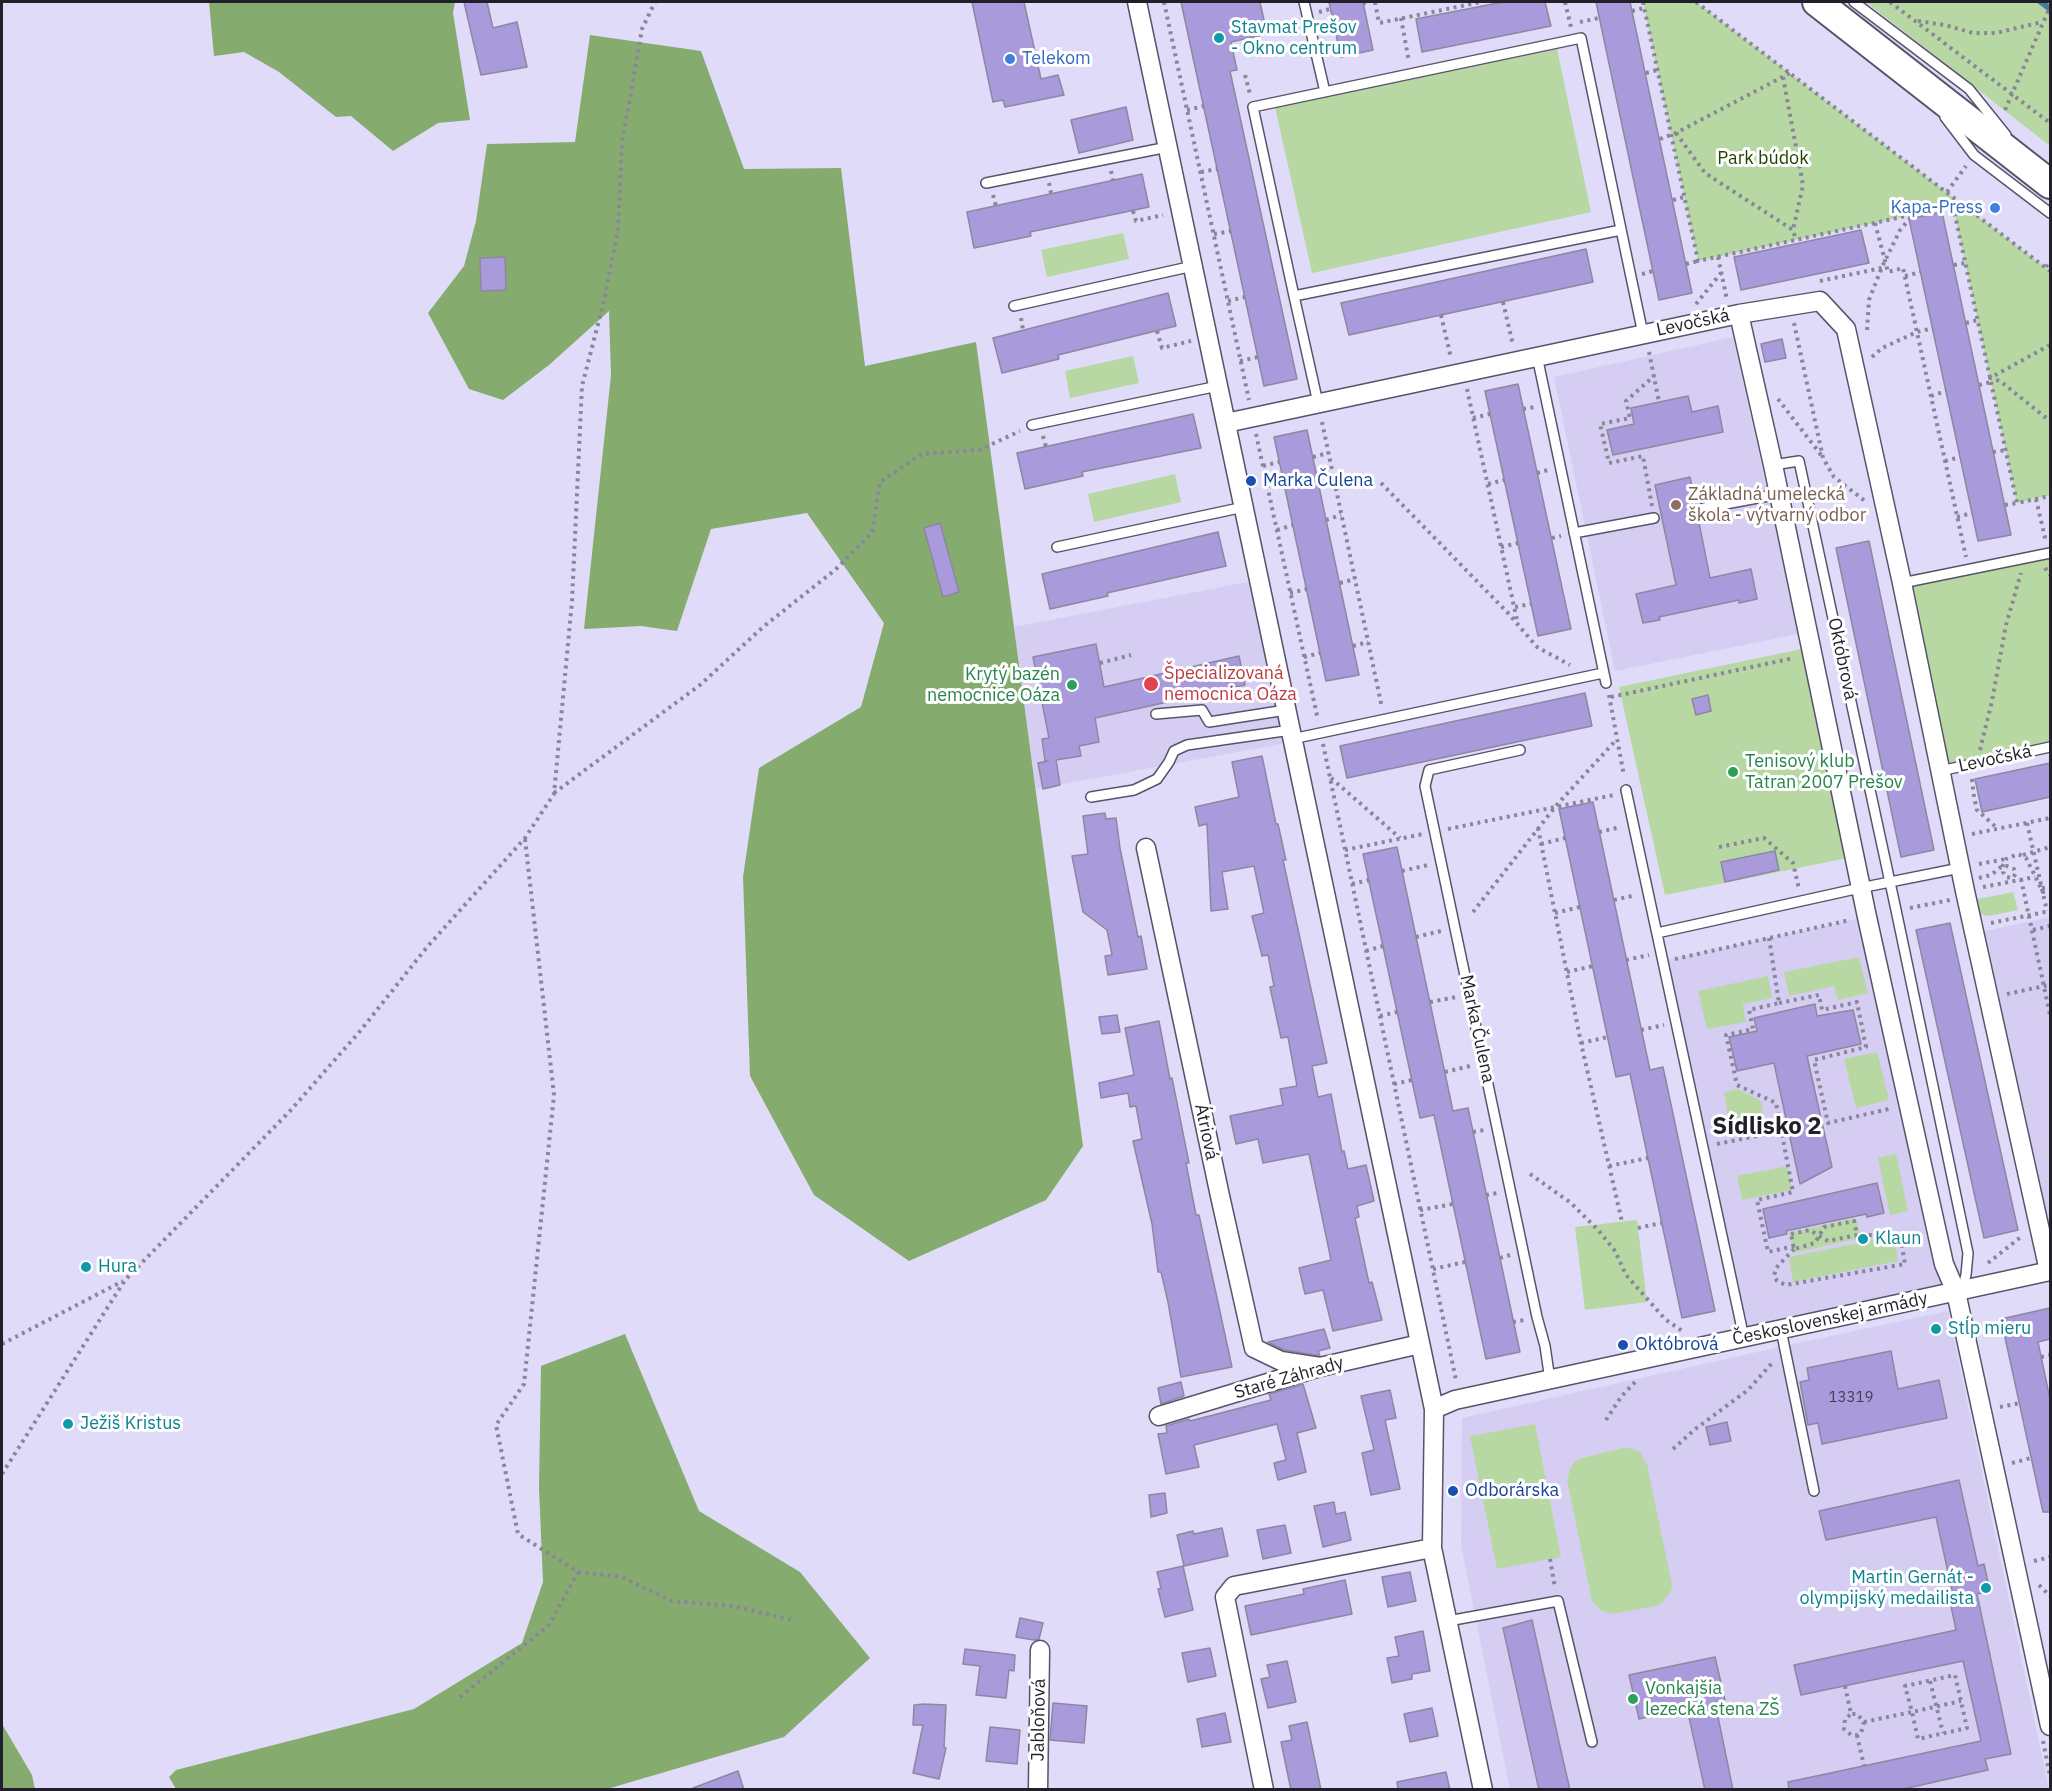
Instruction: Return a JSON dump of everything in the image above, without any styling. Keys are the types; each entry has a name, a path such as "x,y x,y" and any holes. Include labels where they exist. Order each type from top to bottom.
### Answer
{"main road":[{"path":"1817,2 2045,180"}],"street":[{"path":"1137,2 1434,1409 1432,1548 1483,1790"},
{"name":"Levočská","path":"1645,340 1735,315 1820,301 1846,329 1902,583 1960,868"},
{"name":"Októbrová","path":"1735,315 1773,465 1860,888 1944,1264 1959,1291 2048,1706 2050,1726"},
{"path":"1226,423 1537,356 1645,340"},
{"name":"Átriová","path":"1146,848 1254,1348 1281,1361 1320,1367"},
{"path":"1960,868 2050,1271"},
{"name":"Československej armády","path":"1434,1409 1455,1400 2050,1271"},
{"name":"Staré Záhrady","path":"1159,1416 1320,1367 1420,1344"},
{"path":"1264,1790 1225,1597 1234,1586 1432,1548"},
{"name":"Jabloňová","path":"1038,1790 1040,1650"}],"lane":[{"path":"1304,2 1324,92"},
{"path":"1854,2 1969,89 2045,180"},
{"name":"Levočská","path":"1574,40 1581,38 1645,340"},
{"path":"1318,403 1252,107 1574,40"},
{"path":"1916,79 1974,155 2050,213"},
{"path":"986,183 1168,147"},
{"path":"1294,296 1621,230"},
{"path":"1014,306 1193,266"},
{"path":"1092,797 1134,790 1157,778 1174,751 1187,745 1292,734 1384,719 1590,676 1604,678 1537,356"},
{"path":"1032,425 1218,386"},
{"name":"Októbrová","path":"1773,465 1799,461 1968,1253 1966,1275 1959,1291"},
{"path":"1704,508 1779,494"},
{"path":"1057,547 1244,507"},
{"path":"1574,533 1654,518"},
{"path":"1902,583 2049,553"},
{"path":"1156,714 1202,710 1209,722 1286,710"},
{"name":"Levočská","path":"1940,771 2050,747"},
{"name":"Marka Čulena","path":"1520,750 1429,770 1425,786 1545,1346 1550,1380"},
{"path":"1626,791 1744,1338"},
{"path":"1657,933 1960,868"},
{"path":"1781,1329 1814,1491"},
{"path":"1448,1621 1558,1601 1592,1742"}],"path":[{"path":"554,794 572,601 582,386 604,302 618,229 622,143 642,29 655,2"},
{"path":"1363,3 1369,2"},
{"path":"1375,2 1379,23 1481,2"},
{"path":"1565,2 1574,40"},
{"path":"1643,2 1698,261"},
{"path":"1696,2 2050,271"},
{"path":"1890,2 2050,123"},
{"path":"1916,21 1945,25 1973,33 1996,33 2043,22 2050,7"},
{"path":"1632,11 1644,8"},
{"path":"1401,18 1412,74"},
{"path":"1570,24 1599,18"},
{"path":"1646,73 1658,70"},
{"path":"1660,139 1677,133 1790,73"},
{"path":"1783,77 1803,185 1793,230 1796,240"},
{"path":"1187,110 1204,106"},
{"path":"1677,133 1705,173 1793,230"},
{"path":"1201,172 1217,169"},
{"path":"1672,200 1684,197"},
{"path":"1686,264 1962,204"},
{"path":"1953,206 2017,502"},
{"path":"1133,211 1136,221 1167,215"},
{"path":"1867,341 1869,300 1900,230 1913,214"},
{"path":"1875,223 1888,272 1904,268 1969,570"},
{"path":"1214,234 1231,231"},
{"path":"1718,256 1735,315"},
{"path":"2046,267 2050,261"},
{"path":"1954,266 1965,262"},
{"path":"1841,269 1842,276"},
{"path":"1692,308 1722,272"},
{"path":"1905,276 1921,272"},
{"path":"1228,301 1245,297"},
{"path":"1503,302 1513,347"},
{"path":"1442,315 1451,360"},
{"path":"1788,320 1795,323 1823,458"},
{"path":"1966,323 1977,320"},
{"path":"1866,351 1866,361 1882,348 1917,332 1933,328"},
{"path":"1157,331 1162,348 1195,340"},
{"path":"1645,340 1659,402"},
{"path":"1979,385 2050,345"},
{"path":"1240,361 1258,357"},
{"path":"1654,376 1626,401 1630,418 1600,424 1609,463 1642,456 1654,518"},
{"path":"1991,380 2000,381 2050,421"},
{"path":"1466,385 1518,625"},
{"path":"1931,396 1946,391"},
{"path":"1776,396 1823,458 1834,477 1886,518"},
{"path":"1318,403 1384,719"},
{"path":"1473,418 1490,414"},
{"path":"2,1474 125,1280 290,1111 362,1030 427,947 525,838 554,794 700,685 763,627 836,570 872,533 880,482 922,454 979,450 1032,425"},
{"path":"1994,452 2006,450"},
{"path":"1313,457 1328,453"},
{"path":"1945,461 1960,457"},
{"path":"1263,466 1280,462"},
{"path":"1488,484 1504,480"},
{"path":"1382,483 1537,647 1590,676"},
{"path":"2005,505 2050,495"},
{"path":"2036,499 2049,553"},
{"path":"1957,517 1972,513"},
{"path":"1326,520 1341,515"},
{"path":"1277,530 1293,525"},
{"path":"1501,547 1518,543"},
{"path":"1998,829 1977,810 1972,783 1992,700 2006,625 2023,559"},
{"path":"1340,583 1355,579"},
{"path":"1290,593 1307,589"},
{"path":"1514,607 1532,604"},
{"path":"1353,646 1368,642"},
{"path":"1304,657 1320,653"},
{"path":"1100,663 1131,655"},
{"path":"1610,698 1812,655"},
{"path":"1345,850 1626,791 1610,698 1604,678"},
{"path":"1220,690 1222,698"},
{"path":"1473,912 1555,807 1617,739"},
{"path":"1330,777 1400,839"},
{"path":"1954,838 2050,818"},
{"path":"2027,823 2034,850 2037,876"},
{"path":"1599,832 1634,824"},
{"path":"1538,828 1581,1043 1622,1222"},
{"path":"525,838 554,1095 524,1384 496,1425 518,1534 578,1572 622,1577 672,1601 732,1605 792,1620"},
{"path":"1541,844 1565,838"},
{"path":"1719,847 1764,838 1793,863 1801,902"},
{"path":"1960,868 2050,847"},
{"path":"1973,927 2049,911 2037,876 2022,855"},
{"path":"1966,892 1971,880 1990,875 2003,867 2006,859"},
{"path":"1402,871 1441,862"},
{"path":"1896,910 2037,876"},
{"path":"2021,879 2047,986 2050,1015"},
{"path":"1352,884 1369,880"},
{"path":"2042,890 2050,887"},
{"path":"2042,890 2050,891"},
{"path":"1614,900 1648,892"},
{"path":"1555,913 1580,907"},
{"path":"1626,960 1662,957 1769,938 1867,917"},
{"path":"2033,930 2050,926"},
{"path":"1416,937 1455,927"},
{"path":"2044,928 2045,933"},
{"path":"1769,938 1779,1003"},
{"path":"1366,951 1383,946"},
{"path":"1567,972 1593,966"},
{"path":"1989,998 2047,986"},
{"path":"1430,1002 1469,994"},
{"path":"1857,1235 1854,1221 1824,1227 1815,1243 1768,1252 1757,1200 1793,1192 1776,1103 1737,1085 1726,1035 1753,1029 1749,1010 1819,995 1822,1010 1857,1002 1866,1047 1814,1060 1828,1123 1889,1109 1892,1121"},
{"path":"1380,1016 1397,1012"},
{"path":"1641,1030 1676,1022"},
{"path":"1581,1043 1608,1036"},
{"path":"1445,1072 1484,1062"},
{"path":"1394,1084 1412,1080"},
{"path":"1703,1147 1781,1131"},
{"path":"1609,1166 1648,1158"},
{"path":"1530,1174 1571,1203 1599,1230 1615,1251 1626,1275 1665,1319 1689,1335"},
{"path":"1420,1210 1453,1204"},
{"path":"1638,1228 1662,1223"},
{"path":"1985,1266 2039,1224"},
{"path":"1794,1247 1791,1234 1810,1230 1828,1242 1857,1235 1877,1235 1901,1240 1917,1236 1914,1225"},
{"path":"1794,1247 1776,1268 1774,1276 1777,1281 1786,1286 1905,1264 1901,1240"},
{"path":"1433,1269 1465,1262"},
{"path":"2,1344 125,1280"},
{"path":"1673,1449 1694,1430 1748,1390 1785,1350"},
{"path":"2041,1357 2050,1355"},
{"path":"1605,1420 1621,1397 1638,1379"},
{"path":"1994,1408 2020,1403"},
{"path":"2006,1464 2031,1458"},
{"path":"1550,1559 1558,1601"},
{"path":"460,1697 549,1625 578,1572"},
{"path":"1955,1675 1966,1728 1918,1739 1905,1686 1930,1681 1955,1675"},
{"path":"1930,1681 1943,1733"},
{"path":"1845,1686 1851,1714"},
{"path":"1864,1722 1961,1701"},
{"path":"1851,1714 1857,1714 1864,1722 1861,1733 1857,1735 1851,1735 1844,1729 1845,1719 1851,1714"},
{"path":"1857,1735 1863,1766"}],"shaded area":[{"name":"Základná umelecká škola - výtvarný odbor","path":"1733,337 1799,634 1615,671 1554,377"},
{"name":"Špecializovaná nemocnica Oáza","path":"1258,580 1292,742 1036,789 1014,627"},
{"path":"1867,917 1956,1292 1744,1338 1663,961"},
{"path":"2050,917 2050,1253 1981,932"},
{"path":"1948,1311 2049,1789 1510,1789 1461,1545 1462,1418"}],"green space":[{"path":"209,2 455,2 453,13 470,120 438,123 393,151 351,116 336,117 279,72 244,52 214,56"},
{"name":"Park búdok","path":"1643,2 1696,2 2050,271 2050,495 2017,503 1953,206 1698,261"},
{"path":"1866,2 2050,2 2050,146"},
{"path":"590,35 701,51 744,169 841,168 865,366 976,342 1083,1146 1046,1200 909,1261 814,1195 750,1076 743,877 759,768 861,707 884,623 807,513 711,529 677,631 641,626 584,629 611,375 609,311 549,365 503,400 469,389 428,313 464,266 476,221 487,144 575,142"},
{"path":"1557,49 1591,212 1312,273 1275,107"},
{"path":"1123,233 1129,259 1047,277 1041,250"},
{"path":"1133,356 1139,383 1070,398 1065,371"},
{"path":"1175,474 1181,502 1094,522 1088,494"},
{"path":"2050,553 2050,752 1947,772 1907,575"},
{"name":"Tenisový klub Tatran 2007 Prešov","path":"1802,649 1847,858 1665,895 1619,687"},
{"path":"2013,892 2018,910 1989,916 1979,914 1976,910 1973,900"},
{"path":"1859,957 1868,993 1838,1000 1834,986 1789,996 1784,972"},
{"path":"1768,976 1772,998 1743,1004 1746,1022 1707,1029 1698,991"},
{"path":"1877,1052 1889,1100 1856,1108 1844,1059"},
{"path":"1738,1089 1761,1101 1763,1113 1729,1120 1724,1092"},
{"path":"1896,1154 1908,1211 1890,1215 1878,1158"},
{"path":"1788,1166 1792,1190 1742,1200 1737,1176"},
{"path":"1856,1218 1861,1238 1793,1253 1789,1233"},
{"path":"1637,1220 1647,1302 1585,1310 1575,1227"},
{"path":"1894,1236 1898,1261 1793,1282 1789,1257"},
{"path":"625,1334 699,1511 800,1572 870,1658 784,1737 607,1789 176,1789 169,1777 176,1770 414,1709 522,1643 543,1582 539,1488 541,1366"},
{"path":"1535,1424 1561,1557 1497,1569 1470,1436"},
{"path":"1623,1448 1639,1451 1647,1464 1672,1585 1671,1591 1662,1603 1656,1606 1612,1614 1600,1610 1592,1601 1567,1480 1571,1466 1578,1459"},
{"path":"2,1724 32,1775 35,1789 2,1789"}],"building":[{"path":"464,2 487,2 493,28 517,22 527,67 481,75"},
{"name":"Telekom","path":"972,2 1024,2 1041,79 1058,75 1064,95 1005,107 1003,100 993,102"},
{"path":"1181,2 1260,2 1267,34 1231,42 1237,70 1230,71 1297,379 1264,386"},
{"path":"1329,2 1363,2 1373,50 1341,57"},
{"path":"1503,2 1545,2 1551,26 1422,52 1416,19"},
{"path":"1596,2 1630,2 1692,293 1659,300"},
{"path":"1126,107 1133,140 1079,153 1071,120"},
{"path":"1142,174 1149,207 1030,232 1031,236 974,248 967,212"},
{"path":"1942,212 2011,535 1978,541 1909,219"},
{"path":"1861,230 1869,263 1741,290 1734,257"},
{"path":"1586,249 1593,282 1349,335 1341,303"},
{"path":"505,257 506,290 481,291 480,258"},
{"path":"1168,293 1176,326 1058,355 1059,359 1002,373 993,338"},
{"path":"1782,339 1786,358 1765,362 1761,344"},
{"path":"1518,384 1571,629 1538,636 1485,391"},
{"path":"1688,396 1692,412 1718,406 1723,432 1613,455 1607,430 1634,424 1631,408"},
{"path":"1193,414 1201,448 1082,472 1083,476 1025,489 1017,453"},
{"path":"1307,430 1359,675 1326,681 1274,437"},
{"path":"1690,477 1710,578 1751,569 1757,599 1739,603 1739,600 1659,617 1660,620 1643,623 1636,594 1676,585 1655,485"},
{"path":"940,523 959,592 943,597 924,528"},
{"path":"1218,532 1226,566 1107,593 1108,596 1050,609 1042,574"},
{"path":"1869,541 1934,850 1901,857 1836,548"},
{"path":"1096,644 1104,687 1239,656 1245,685 1095,718 1099,742 1079,746 1081,756 1056,760 1060,785 1043,789 1038,763 1048,761 1045,761 1042,739 1049,738 1033,657"},
{"path":"1585,693 1592,726 1347,778 1340,746"},
{"path":"1708,695 1711,711 1696,715 1692,699"},
{"path":"1262,756 1286,860 1283,860 1327,1063 1312,1066 1318,1097 1331,1094 1342,1152 1344,1151 1348,1169 1366,1165 1374,1201 1357,1206 1359,1217 1355,1218 1369,1283 1372,1282 1382,1320 1333,1331 1323,1290 1305,1294 1299,1268 1331,1260 1309,1154 1263,1163 1258,1139 1236,1144 1230,1116 1283,1105 1280,1089 1297,1086 1288,1037 1281,1038 1270,987 1274,986 1268,955 1262,956 1252,916 1264,913 1254,866 1222,872 1228,909 1211,911 1207,824 1199,826 1195,807 1239,797 1232,762"},
{"path":"2050,763 2050,797 1982,812 1975,779"},
{"path":"1593,802 1650,1070 1663,1067 1715,1311 1682,1318 1630,1074 1616,1077 1559,809"},
{"path":"1105,813 1106,819 1116,818 1138,937 1141,936 1147,969 1108,975 1105,956 1112,955 1107,930 1083,912 1072,856 1088,854 1083,816"},
{"path":"1397,847 1453,1111 1468,1108 1520,1352 1486,1359 1434,1115 1420,1118 1363,854"},
{"path":"1775,851 1779,870 1725,882 1721,862"},
{"path":"1950,923 2018,1230 1984,1238 1916,930"},
{"path":"1815,1004 1817,1016 1853,1010 1861,1044 1807,1056 1832,1167 1800,1184 1774,1063 1737,1071 1729,1037 1757,1031 1754,1018"},
{"path":"1117,1015 1120,1032 1102,1034 1099,1017"},
{"path":"1159,1021 1189,1163 1186,1163 1196,1215 1199,1215 1232,1367 1181,1377 1168,1302 1161,1272 1158,1272 1152,1224 1133,1141 1142,1139 1136,1106 1130,1107 1128,1093 1101,1098 1099,1083 1134,1075 1125,1028"},
{"path":"1877,1183 1884,1213 1867,1217 1866,1214 1786,1231 1787,1234 1769,1238 1763,1209"},
{"path":"2050,1308 2050,1339 2038,1342 2050,1399 2050,1512 2043,1512 2001,1319"},
{"path":"1324,1329 1330,1348 1318,1351 1320,1356 1284,1350 1268,1342"},
{"path":"1891,1351 1898,1389 1939,1380 1947,1418 1822,1444 1818,1423 1808,1425 1800,1382 1809,1380 1807,1368"},
{"path":"1181,1382 1184,1396 1161,1404 1158,1388"},
{"path":"1303,1384 1316,1428 1297,1433 1306,1472 1278,1480 1274,1463 1286,1460 1277,1424 1194,1445 1199,1467 1166,1474 1158,1434 1167,1433 1166,1426 1271,1400 1269,1394"},
{"path":"1390,1390 1396,1418 1385,1420 1400,1489 1371,1495 1362,1453 1374,1450 1361,1396"},
{"path":"1727,1422 1731,1441 1710,1445 1706,1427"},
{"path":"1959,1480 1978,1566 1984,1564 1990,1591 1977,1594 2011,1754 1985,1759 1988,1770 1899,1790 1789,1790 1788,1782 1981,1741 1963,1661 1801,1695 1794,1665 1956,1630 1950,1601 1954,1600 1936,1517 1826,1540 1819,1511"},
{"path":"1165,1493 1167,1513 1151,1517 1149,1495"},
{"path":"1334,1502 1336,1514 1345,1512 1351,1540 1323,1547 1314,1506"},
{"path":"1285,1525 1291,1553 1263,1559 1257,1530"},
{"path":"1222,1528 1228,1556 1184,1566 1177,1535"},
{"path":"1183,1566 1193,1610 1165,1617 1158,1589 1161,1588 1157,1572"},
{"path":"1410,1572 1416,1601 1388,1607 1382,1577"},
{"path":"1345,1580 1352,1614 1251,1635 1245,1606 1304,1594 1303,1589"},
{"path":"1020,1618 1043,1623 1039,1639 1016,1637"},
{"path":"1532,1620 1570,1790 1539,1790 1503,1628"},
{"path":"1423,1631 1430,1671 1412,1674 1412,1679 1392,1683 1387,1658 1399,1656 1395,1637"},
{"path":"1210,1648 1216,1676 1188,1682 1182,1653"},
{"path":"965,1649 1015,1655 1014,1671 1009,1670 1006,1698 976,1695 980,1666 963,1664"},
{"path":"1715,1657 1725,1700 1715,1702 1733,1790 1705,1790 1687,1708 1639,1719 1629,1675"},
{"path":"1287,1661 1296,1702 1268,1708 1261,1679 1270,1677 1267,1665"},
{"path":"1053,1703 1087,1706 1084,1743 1050,1740"},
{"path":"914,1705 946,1705 944,1747 946,1748 939,1779 913,1773 923,1725 913,1725"},
{"path":"1432,1708 1438,1736 1410,1742 1404,1714"},
{"path":"1225,1713 1231,1742 1202,1747 1197,1719"},
{"path":"1307,1722 1321,1790 1291,1790 1281,1742 1292,1740 1289,1726"},
{"path":"990,1727 1020,1730 1017,1764 986,1761"},
{"path":"738,1771 744,1790 694,1790 693,1788"},
{"path":"1446,1772 1450,1790 1398,1790 1397,1782"}],"waterway":[{"path":"2041,2 2050,9"}],"place":[{"name":"Stavmat Prešov - Okno centrum","path":"1219,38"},
{"name":"Telekom","path":"1010,59"},
{"name":"Kapa-Press","path":"1995,208"},
{"name":"Marka Čulena","path":"1251,481"},
{"name":"Základná umelecká škola - výtvarný odbor","path":"1676,505"},
{"name":"Špecializovaná nemocnica Oáza","path":"1151,684"},
{"name":"Krytý bazén nemocnice Oáza","path":"1072,685"},
{"name":"Tenisový klub Tatran 2007 Prešov","path":"1733,772"},
{"name":"Klaun","path":"1863,1239"},
{"name":"Hura","path":"86,1267"},
{"name":"Stĺp mieru","path":"1936,1329"},
{"name":"Októbrová","path":"1623,1345"},
{"name":"Ježiš Kristus","path":"68,1424"},
{"name":"Odborárska","path":"1453,1491"},
{"name":"Martin Gernát - olympijský medailista","path":"1986,1588"},
{"name":"Vonkajšia lezecká stena ZŠ","path":"1633,1699"}],"district":[{"name":"Sídlisko 2","path":"1767,1127"}]}
